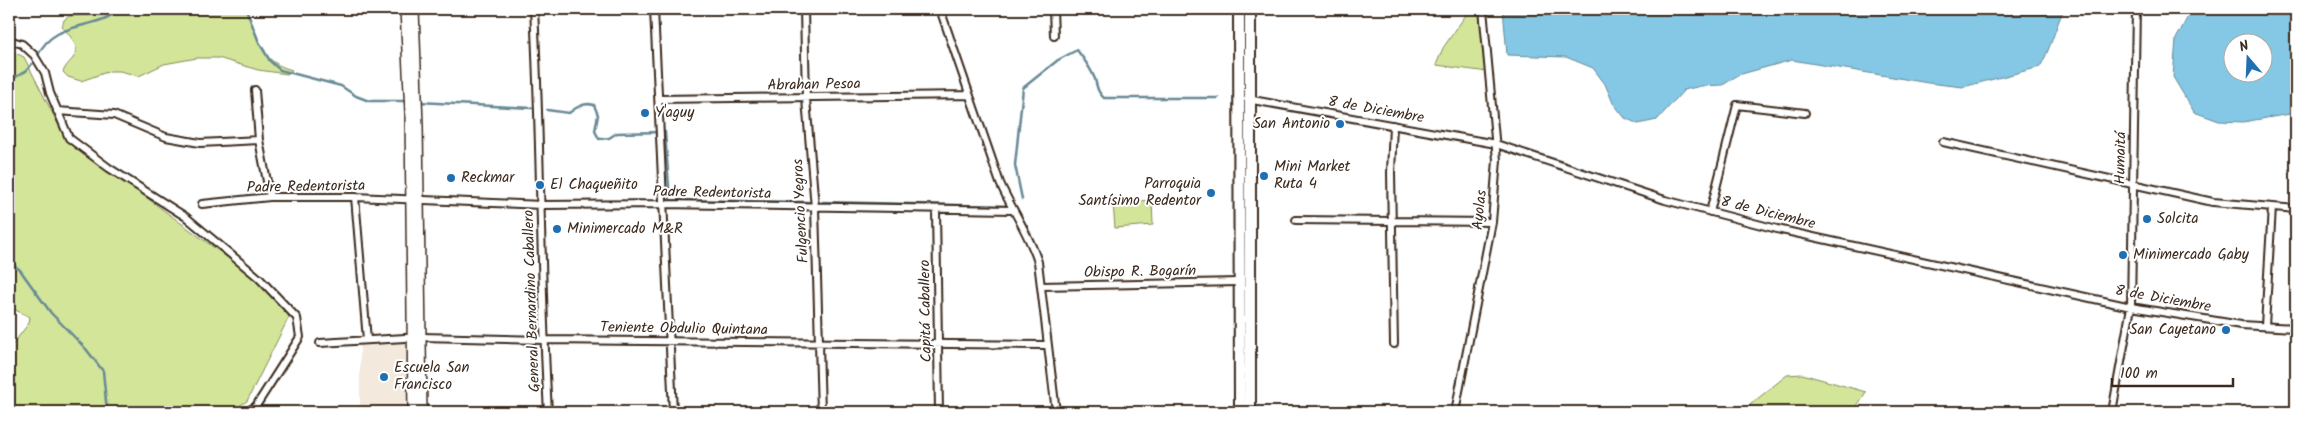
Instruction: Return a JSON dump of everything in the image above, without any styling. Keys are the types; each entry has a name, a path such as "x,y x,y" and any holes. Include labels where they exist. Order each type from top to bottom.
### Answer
{"main road":[{"path":"405,9 414,112 417,337 422,412"},
{"path":"412,85 414,9"},
{"path":"1239,9 1240,412"},
{"path":"1250,9 1250,412"},
{"path":"413,412 417,337"}],"street":[{"name":"General Bernardino Caballero","path":"534,9 548,412"},
{"path":"654,9 673,412"},
{"name":"Fulgencio Yegros","path":"804,9 806,98 815,208 821,412"},
{"path":"940,9 1000,183 1012,210 1032,243 1038,262 1056,412"},
{"path":"1053,9 1054,36"},
{"name":"Ayolas","path":"1455,412 1492,222 1496,144 1482,9"},
{"name":"Humaitá","path":"2112,412 2131,307 2136,9"},
{"path":"9,40 22,44 34,55 45,73 57,110 69,138 109,168 186,217 259,278 297,318 300,337 256,406 247,412"},
{"path":"255,90 259,140 270,197"},
{"name":"Abrahan Pesoa","path":"659,99 970,95"},
{"name":"8 de Diciembre","path":"1239,99 1496,144 1665,200 1710,212 1777,229 2131,307 2241,325 2296,328"},
{"path":"1710,212 1737,105 1805,113"},
{"path":"57,110 114,115 166,136 200,143 259,140"},
{"path":"1393,125 1391,173 1394,344"},
{"path":"1943,142 2133,186 2213,202 2296,208"},
{"name":"Padre Redentorista","path":"202,204 270,197 355,197 542,205 664,204 1012,210"},
{"path":"355,197 367,340"},
{"path":"2266,326 2272,207"},
{"name":"Capitá Caballero","path":"936,209 939,412"},
{"path":"1296,220 1492,222"},
{"name":"Obispo R. Bogarín","path":"1041,286 1239,282"},
{"name":"Teniente Obdulio Quintana","path":"320,343 417,337 818,344 1047,345"}],"shaded area":[{"name":"Escuela San Francisco","path":"408,340 409,412 360,412 360,341"}],"green space":[{"path":"106,9 246,9 261,47 266,54 272,61 292,70 287,74 258,70 218,58 197,58 164,64 139,76 120,71 110,71 81,81 68,77 63,72 75,55 76,48 73,40 62,27 64,20 69,16 89,15"},
{"path":"1470,9 1481,9 1488,72 1436,65 1443,48"},
{"path":"9,50 24,57 60,128 85,152 274,292 289,317 247,401 229,412 9,412 9,349 29,323 30,317 9,307"},
{"path":"1152,200 1153,225 1115,228 1113,203"},
{"path":"1802,374 1866,392 1853,412 1741,412 1787,375"}],"water":[{"path":"1503,9 2064,9 2040,67 1963,87 1928,83 1792,60 1738,75 1723,85 1701,86 1684,90 1657,120 1638,124 1625,118 1613,103 1605,84 1593,68 1566,57 1507,55"},
{"path":"2192,9 2296,9 2296,113 2243,122 2219,121 2194,112 2173,77 2176,39"}],"waterway":[{"path":"38,55 45,44 54,36 64,31 109,17 119,10 132,11 136,9"},
{"path":"246,9 259,42 270,61 280,70 341,86 356,96 369,101 406,101"},
{"path":"1022,199 1015,165 1023,88 1058,60 1077,50 1085,60 1095,79 1099,92 1104,98 1218,98"},
{"path":"9,81 26,71 32,64"},
{"path":"419,102 532,108"},
{"path":"547,110 569,113 584,105 594,105 598,115 595,131 599,139 609,138 617,133 665,132 670,200 808,202"},
{"path":"823,202 1004,206"},
{"path":"9,261 20,270 51,313 86,349 103,371 107,412"}],"place":[{"name":"Y'aguy","path":"645,113"},
{"name":"San Antonio","path":"1340,124"},
{"name":"Mini Market Ruta 4","path":"1264,176"},
{"name":"Reckmar","path":"451,178"},
{"name":"El Chaqueñito","path":"540,185"},
{"name":"Parroquia Santísimo Redentor","path":"1211,193"},
{"name":"Solcita","path":"2147,219"},
{"name":"Minimercado M&R","path":"557,229"},
{"name":"Minimercado Gaby","path":"2123,255"},
{"name":"San Cayetano","path":"2226,330"},
{"name":"Escuela San Francisco","path":"384,377"}]}
